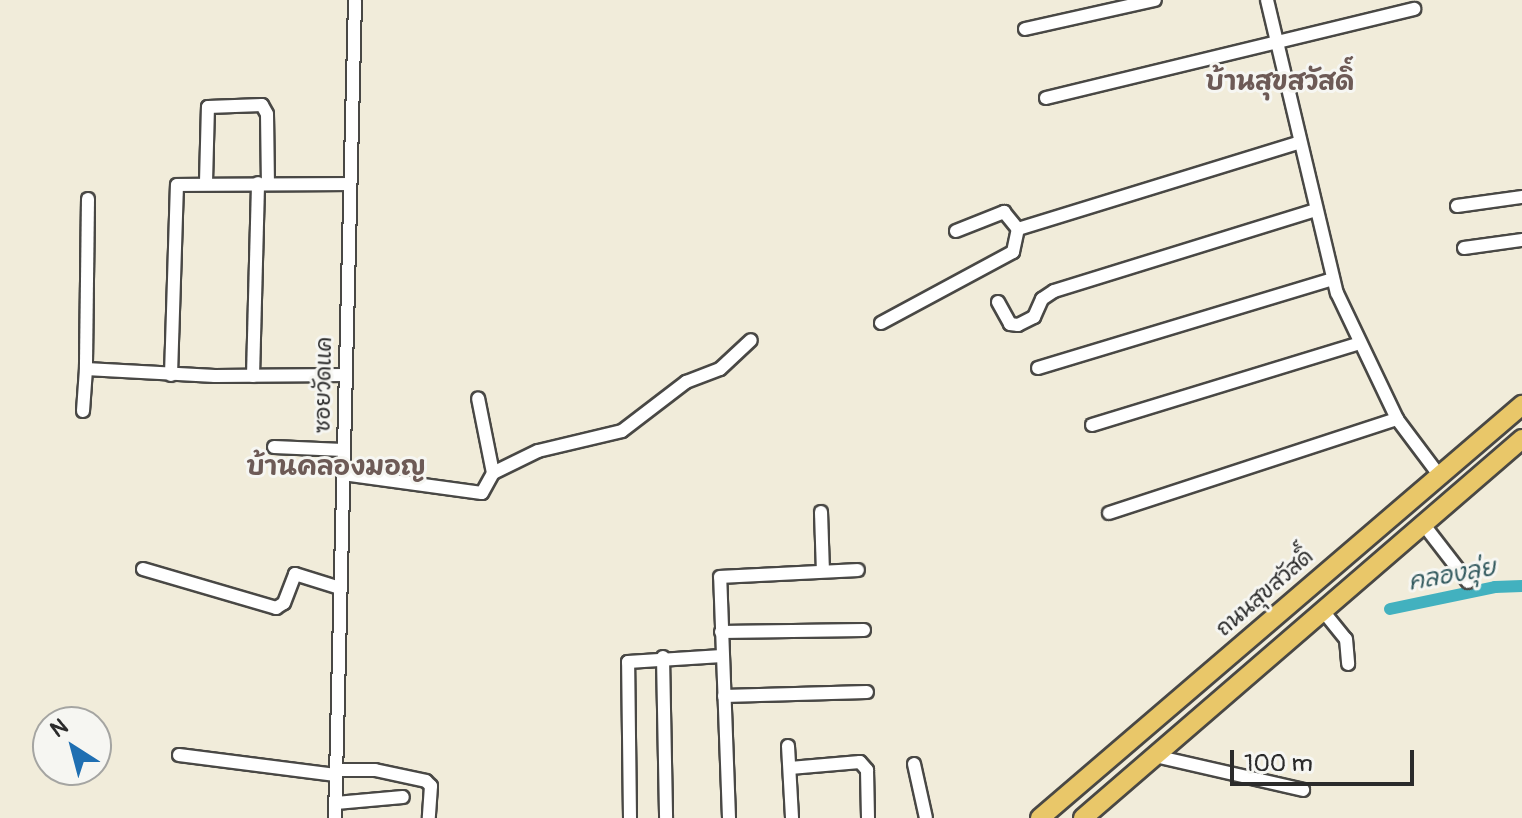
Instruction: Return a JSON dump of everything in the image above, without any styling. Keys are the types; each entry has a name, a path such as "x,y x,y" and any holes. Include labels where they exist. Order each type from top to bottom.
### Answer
{"main road":[{"name":"ถนนสุขสวัสดิ์","path":"1040,818 1522,405"},
{"path":"1083,818 1522,439"}],"street":[{"name":"ซอยวัดแค","path":"335,818 347,184 355,0"},
{"path":"1025,29 1155,0"},
{"path":"1267,0 1333,279 1397,419 1439,475"},
{"path":"1046,98 1414,9"},
{"path":"206,182 208,107 262,105 267,114 253,376"},
{"path":"1018,229 1300,142"},
{"path":"171,375 177,185 206,182 347,184"},
{"path":"1457,206 1522,197"},
{"path":"83,411 88,199"},
{"path":"998,302 1010,324 1018,325 1034,317 1042,299 1054,291 1316,210"},
{"path":"956,231 1004,212 1018,229"},
{"path":"881,323 1013,252 1018,229"},
{"path":"1464,248 1522,240"},
{"path":"1038,368 1333,279"},
{"path":"493,473 538,451 622,431 686,382 720,369 751,340"},
{"path":"1092,425 1360,343"},
{"path":"86,369 171,375 345,375"},
{"path":"343,474 472,495 487,489 493,473 478,398"},
{"path":"1109,513 1397,419"},
{"path":"274,447 343,450"},
{"path":"821,512 823,571"},
{"path":"1424,525 1468,582"},
{"path":"143,569 276,608 284,603 295,574 340,588"},
{"path":"729,818 720,577 858,570"},
{"path":"1323,611 1346,639 1348,664"},
{"path":"721,632 864,630"},
{"path":"630,818 625,670 632,658 722,656"},
{"path":"663,657 666,818"},
{"path":"724,696 867,692"},
{"path":"788,746 792,818"},
{"path":"179,755 336,772 375,770 426,781 431,786 429,818"},
{"path":"1155,756 1303,790"},
{"path":"790,768 860,762 867,770 868,818"},
{"path":"914,764 926,818"},
{"path":"336,803 403,797"}],"waterway":[{"name":"คลองลุ่ย","path":"1390,609 1495,587 1522,586"}],"district":[{"name":"บ้านสุขสวัสดิ์","path":"1280,83"},
{"name":"บ้านคลองมอญ","path":"336,468"}]}
